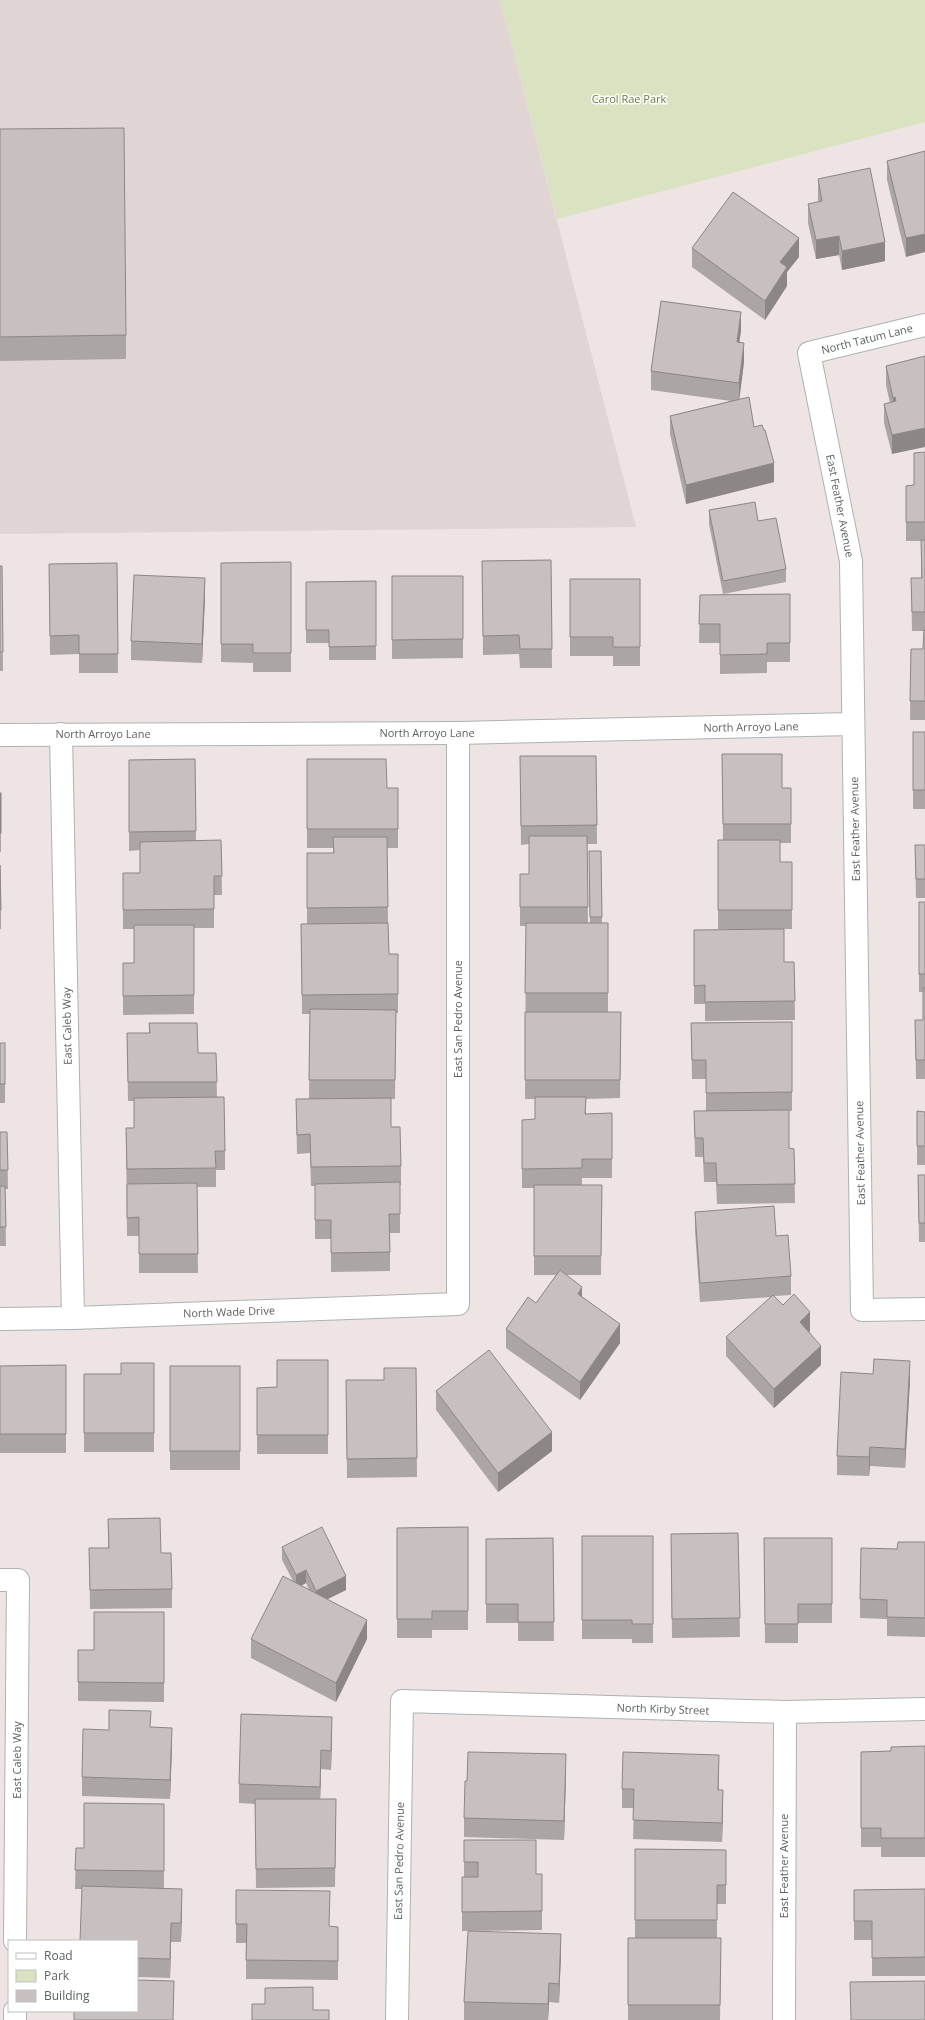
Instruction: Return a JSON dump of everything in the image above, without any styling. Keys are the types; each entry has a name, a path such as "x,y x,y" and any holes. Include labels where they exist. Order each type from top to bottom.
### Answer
{"street":[{"name":"North Tatum Lane","path":"809,353 925,325"},
{"name":"East Feather Avenue","path":"809,353 851,560 862,1310 925,1309"},
{"name":"North Arroyo Lane","path":"0,735 458,734 853,724"},
{"name":"East Caleb Way","path":"60,734 73,1318"},
{"name":"East San Pedro Avenue","path":"458,734 458,1304"},
{"name":"North Wade Drive","path":"0,1319 73,1318 458,1304"},
{"name":"East Caleb Way","path":"9,1580 15,1940"},
{"name":"East San Pedro Avenue","path":"397,2020 402,1701"},
{"name":"North Kirby Street","path":"402,1701 785,1712 925,1709"},
{"name":"East Feather Avenue","path":"784,2020 785,1712"}],"shaded area":[{"path":"0,0 500,0 636,527 0,534"}],"green space":[{"name":"Carol Rae Park","path":"500,0 925,0 925,122 557,219"}],"building":[{"path":"124,128 126,335 0,337 0,129"},
{"path":"925,151 925,234 906,238 887,161"},
{"path":"870,168 885,242 842,251 839,236 816,240 808,204 822,201 818,179"},
{"path":"733,192 799,238 780,262 787,267 765,301 692,248"},
{"path":"661,301 741,312 737,342 744,343 739,383 651,371"},
{"path":"925,356 925,428 892,435 884,404 896,401 895,397 893,398 886,366"},
{"path":"749,397 754,427 762,425 765,430 774,463 686,485 670,416"},
{"path":"925,452 925,522 906,522 906,486 914,485 914,453"},
{"path":"755,502 758,521 776,518 786,569 723,581 709,510"},
{"path":"921,540 925,540 925,612 912,612 911,578 922,578"},
{"path":"551,560 552,649 520,649 519,635 483,636 482,561"},
{"path":"291,562 291,653 253,653 253,644 221,644 221,563"},
{"path":"117,563 118,654 79,654 79,635 50,636 49,564"},
{"path":"0,566 2,566 3,652 0,652"},
{"path":"134,575 205,578 202,644 131,641"},
{"path":"392,576 463,576 463,639 392,640"},
{"path":"570,579 640,579 640,647 613,647 613,637 570,637"},
{"path":"376,581 376,646 329,647 329,630 306,630 306,582"},
{"path":"790,594 790,643 767,643 767,654 720,655 720,624 699,624 700,595"},
{"path":"924,630 925,701 910,701 911,649 923,649"},
{"path":"913,732 925,732 925,790 913,790"},
{"path":"722,754 782,754 782,788 791,788 791,824 723,824"},
{"path":"520,756 596,756 597,825 521,826"},
{"path":"195,759 196,831 129,832 129,760"},
{"path":"307,759 386,759 387,788 398,788 398,829 307,829"},
{"path":"1,793 1,833 0,833"},
{"path":"529,836 587,836 588,907 520,907 520,874 529,874"},
{"path":"333,837 387,837 388,907 307,908 307,853 334,853"},
{"path":"221,840 222,876 214,876 214,909 123,910 123,873 140,873 140,842"},
{"path":"718,840 780,840 780,862 792,862 792,910 718,910"},
{"path":"915,845 925,845 925,879 916,879"},
{"path":"589,851 601,851 602,917 590,917"},
{"path":"0,865 1,910 0,910"},
{"path":"919,902 925,902 925,974 919,974"},
{"path":"388,923 389,954 398,954 398,994 302,995 301,924"},
{"path":"526,923 608,923 608,993 525,993"},
{"path":"134,925 194,925 194,995 123,996 123,963 134,963"},
{"path":"784,929 784,962 794,962 795,1001 705,1002 705,985 694,986 694,930"},
{"path":"923,988 925,988 925,1060 916,1060 915,1020 923,1020"},
{"path":"310,1009 396,1010 395,1080 309,1080"},
{"path":"525,1012 621,1012 620,1080 525,1080"},
{"path":"792,1022 792,1092 706,1093 706,1060 692,1060 691,1023"},
{"path":"149,1023 197,1023 198,1053 216,1053 217,1082 128,1082 127,1033 150,1033"},
{"path":"0,1043 5,1043 5,1084 0,1084"},
{"path":"224,1097 225,1151 215,1151 216,1168 127,1169 126,1128 134,1128 134,1098"},
{"path":"535,1097 586,1097 585,1114 612,1113 612,1159 582,1159 582,1168 522,1169 522,1120 535,1119"},
{"path":"391,1098 391,1127 400,1127 401,1166 311,1167 310,1134 297,1135 296,1099"},
{"path":"789,1110 789,1148 794,1149 795,1184 717,1185 716,1163 704,1163 703,1138 695,1138 694,1111"},
{"path":"917,1111 925,1112 925,1146 917,1146"},
{"path":"0,1132 7,1132 8,1170 0,1170"},
{"path":"918,1175 925,1175 925,1223 919,1223"},
{"path":"400,1182 400,1214 389,1214 390,1252 331,1253 331,1220 315,1220 315,1184"},
{"path":"197,1183 198,1254 139,1254 139,1217 127,1218 127,1184"},
{"path":"534,1185 602,1185 601,1256 534,1256"},
{"path":"0,1186 5,1186 6,1227 0,1227"},
{"path":"774,1206 776,1236 788,1235 791,1276 700,1283 695,1212"},
{"path":"560,1270 582,1287 578,1294 620,1324 580,1382 506,1329 528,1297 536,1303"},
{"path":"794,1294 810,1312 800,1322 821,1346 774,1389 726,1337 773,1295 783,1305"},
{"path":"489,1350 552,1432 498,1473 436,1391"},
{"path":"874,1359 910,1361 905,1449 870,1447 869,1457 837,1456 841,1372 873,1374"},
{"path":"277,1360 328,1360 328,1435 257,1435 257,1388 277,1387"},
{"path":"121,1363 154,1363 154,1433 84,1433 84,1374 121,1374"},
{"path":"66,1365 66,1434 0,1434 0,1366"},
{"path":"170,1366 240,1366 240,1451 170,1451"},
{"path":"384,1368 416,1368 417,1458 347,1459 346,1380 384,1380"},
{"path":"160,1518 161,1553 171,1553 172,1589 90,1590 89,1548 109,1548 108,1519"},
{"path":"322,1527 346,1576 316,1591 306,1570 296,1575 282,1547"},
{"path":"468,1527 468,1611 432,1611 432,1619 397,1619 397,1528"},
{"path":"738,1533 740,1618 672,1619 671,1534"},
{"path":"582,1536 653,1536 653,1624 632,1624 632,1620 582,1620"},
{"path":"553,1538 554,1622 518,1622 518,1604 486,1604 486,1539"},
{"path":"764,1538 832,1538 832,1604 798,1604 798,1624 765,1624"},
{"path":"898,1542 925,1542 925,1618 887,1617 887,1600 860,1599 861,1548 897,1549"},
{"path":"283,1576 367,1620 336,1683 251,1639"},
{"path":"94,1612 164,1612 164,1683 78,1682 78,1650 94,1650"},
{"path":"109,1710 151,1711 150,1727 172,1728 170,1780 82,1777 83,1729 109,1730"},
{"path":"241,1714 332,1717 331,1751 321,1750 320,1787 239,1784"},
{"path":"925,1746 925,1838 881,1838 881,1828 861,1828 861,1752 891,1751 891,1747"},
{"path":"468,1752 566,1754 564,1821 464,1818 465,1781 467,1781"},
{"path":"623,1752 719,1755 718,1790 723,1790 722,1823 633,1820 634,1789 622,1789"},
{"path":"255,1799 336,1799 335,1868 256,1869"},
{"path":"84,1803 164,1804 164,1871 75,1870 76,1848 84,1848"},
{"path":"464,1840 536,1840 536,1874 542,1874 542,1911 462,1912 462,1877 478,1877 478,1862 464,1862"},
{"path":"635,1849 726,1850 726,1885 717,1885 717,1920 635,1920"},
{"path":"82,1886 182,1889 181,1923 171,1923 170,1959 138,1958 138,1940 80,1940"},
{"path":"925,1889 925,1957 872,1958 872,1921 854,1921 854,1890"},
{"path":"236,1890 330,1891 329,1926 338,1927 338,1961 246,1960 247,1924 236,1924"},
{"path":"468,1931 561,1934 559,1984 549,1983 548,2004 464,2002"},
{"path":"628,1938 721,1938 720,2005 628,2005"},
{"path":"138,1980 174,1981 173,2020 74,2020 74,2012 138,2012"},
{"path":"925,1981 925,2020 851,2020 850,1982"},
{"path":"313,1987 313,2010 329,2010 329,2020 252,2020 252,2004 265,2004 265,1988"}]}
